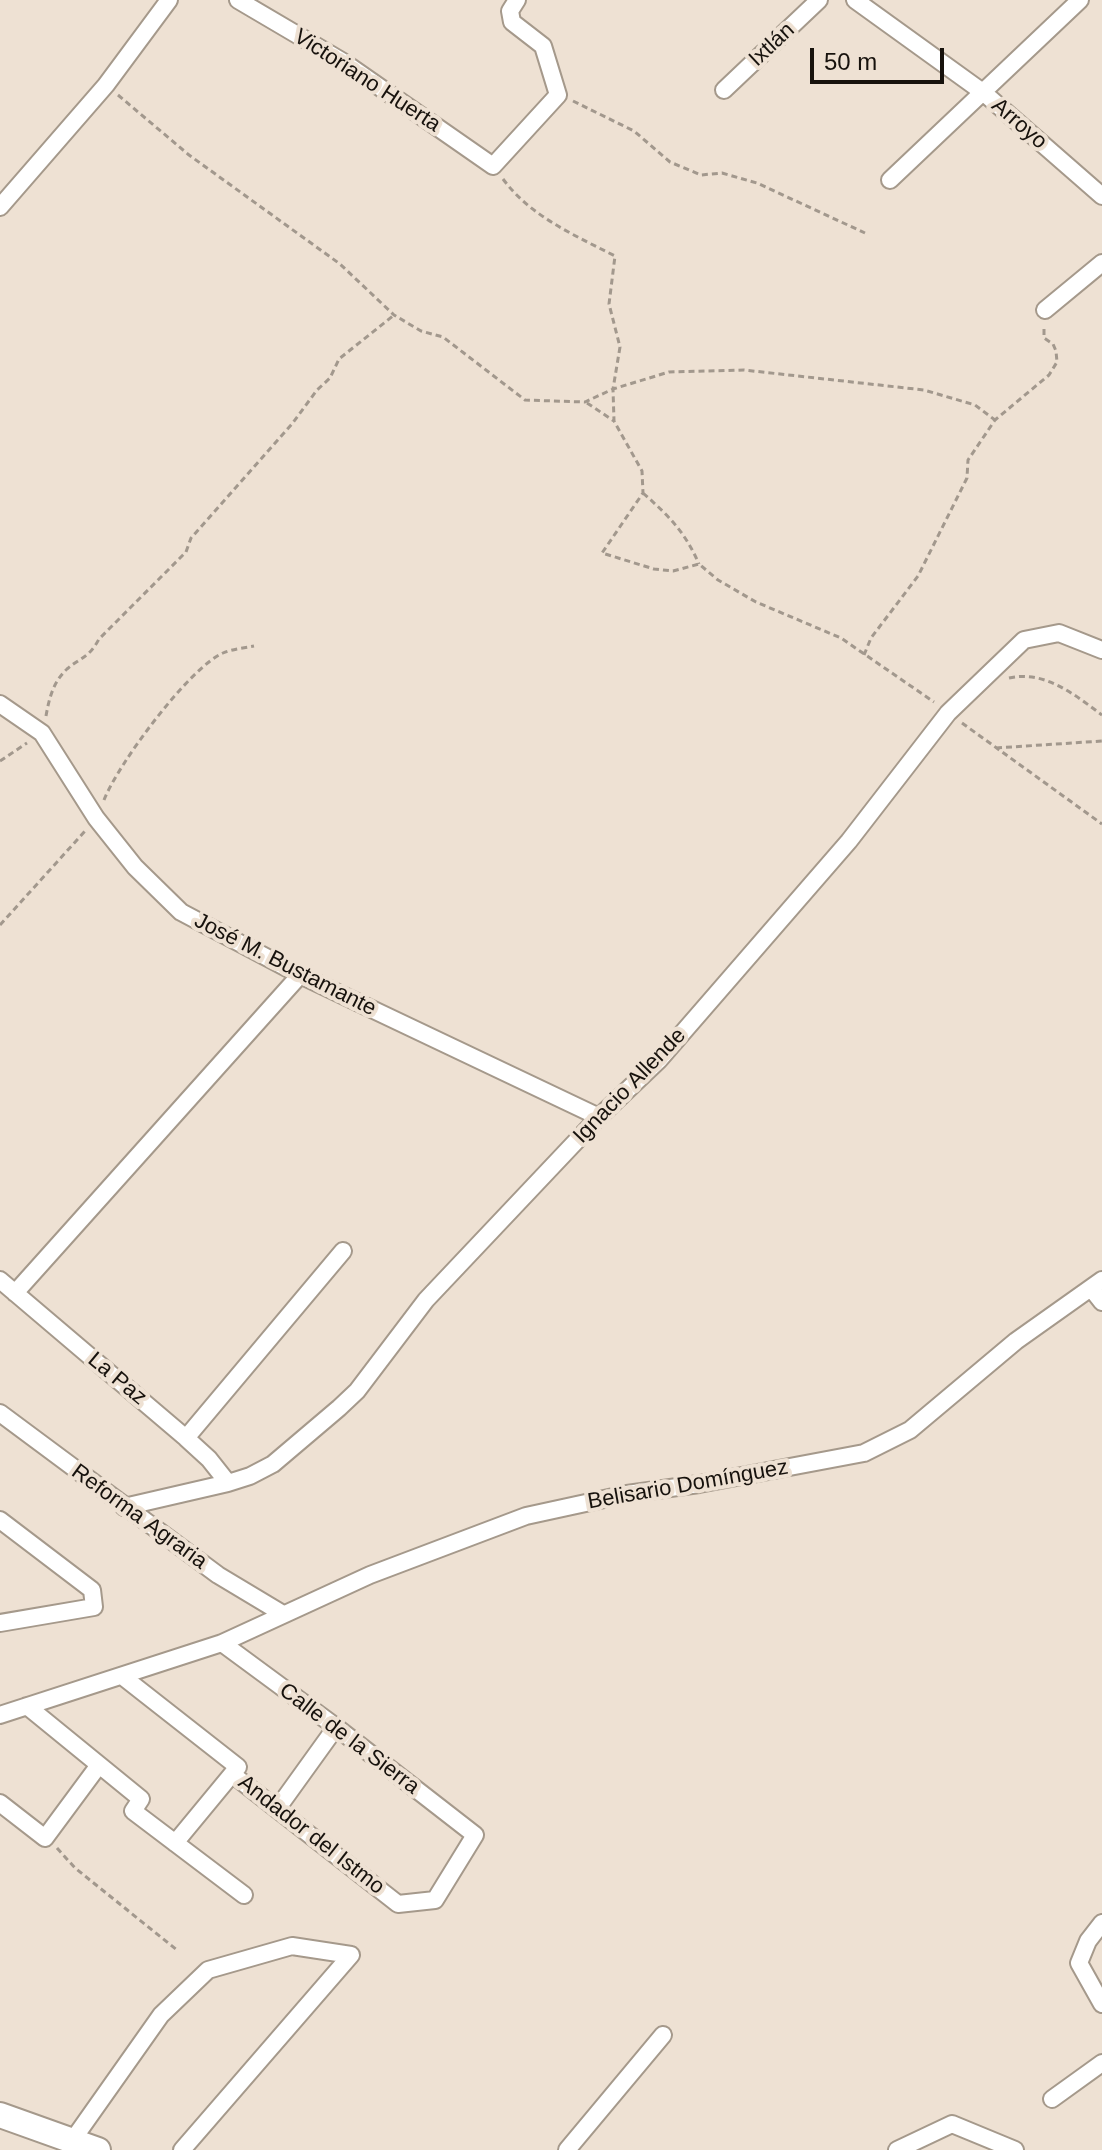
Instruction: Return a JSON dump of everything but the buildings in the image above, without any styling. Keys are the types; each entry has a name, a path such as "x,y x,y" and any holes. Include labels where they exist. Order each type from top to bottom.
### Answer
{"main road":[{"path":"0,2115 98,2150"}],"street":[{"path":"0,207 106,85 169,0"},
{"name":"Victoriano Huerta","path":"238,0 345,63 493,166"},
{"path":"493,166 558,95 543,46 512,22 510,11 517,0"},
{"name":"Ixtlán","path":"724,90 819,0"},
{"name":"Arroyo","path":"855,0 984,93 1102,196"},
{"path":"890,180 1080,0"},
{"path":"1045,310 1102,263"},
{"name":"Ignacio Allende","path":"124,1507 228,1483 273,1464 357,1391 426,1300 599,1117 659,1060 849,841 948,713 1024,640 1059,633 1102,650"},
{"name":"José M. Bustamante","path":"0,704 42,733 96,818 135,867 181,912 300,975 599,1117"},
{"path":"15,1293 300,975"},
{"path":"186,1438 343,1251"},
{"name":"La Paz","path":"0,1280 186,1438 228,1483"},
{"path":"1096,1284 1102,1302"},
{"name":"Belisario Domínguez","path":"0,1715 222,1643 370,1575 526,1516 627,1494 699,1484 864,1453 910,1430 1016,1341 1096,1284"},
{"name":"Reforma Agraria","path":"0,1413 218,1575 283,1614"},
{"path":"0,1520 92,1590 94,1607 0,1623"},
{"name":"Calle de la Sierra","path":"222,1643 475,1835 435,1900 398,1904"},
{"name":"Andador del Istmo","path":"122,1676 238,1767 232,1774 398,1904"},
{"path":"27,1706 141,1799 133,1811 244,1895"},
{"path":"277,1809 336,1727"},
{"path":"0,1803 45,1838 99,1765"},
{"path":"175,1843 232,1774"},
{"path":"1102,1923 1088,1941 1079,1963 1102,2004"},
{"path":"72,2141 161,2015 208,1970 292,1946 351,1955 182,2150"},
{"path":"567,2150 663,2035"},
{"path":"1052,2099 1102,2063"},
{"path":"897,2150 952,2124 1015,2150"}],"path":[{"path":"106,85 189,155 340,264 394,315 421,331 443,337 525,400 585,402 613,389 669,372 744,370 924,390 975,405 995,420"},
{"path":"558,95 634,131 670,162 701,175 722,173 757,183 865,233"},
{"path":"493,166 518,199 558,226 615,256 609,304 620,347 613,389 614,421 642,471 643,493 602,553 654,569 673,571 699,564"},
{"path":"864,655 871,638 918,576 967,478 968,460 995,420 1049,375 1057,362 1053,344 1044,338 1045,310"},
{"path":"0,761 42,733 51,691 66,670 93,651 99,639 186,552 191,538 292,424 330,378 339,359 394,315"},
{"path":"585,402 614,421"},
{"path":"643,493 672,519 689,540 699,564 718,580 756,602 841,638 1102,824"},
{"path":"0,925 96,818 108,790 144,734 191,678 223,653 254,646"},
{"path":"977,685 1017,676 1055,682 1102,715"},
{"path":"996,748 1102,741"},
{"path":"45,1838 65,1854 75,1868 177,1950"}]}
